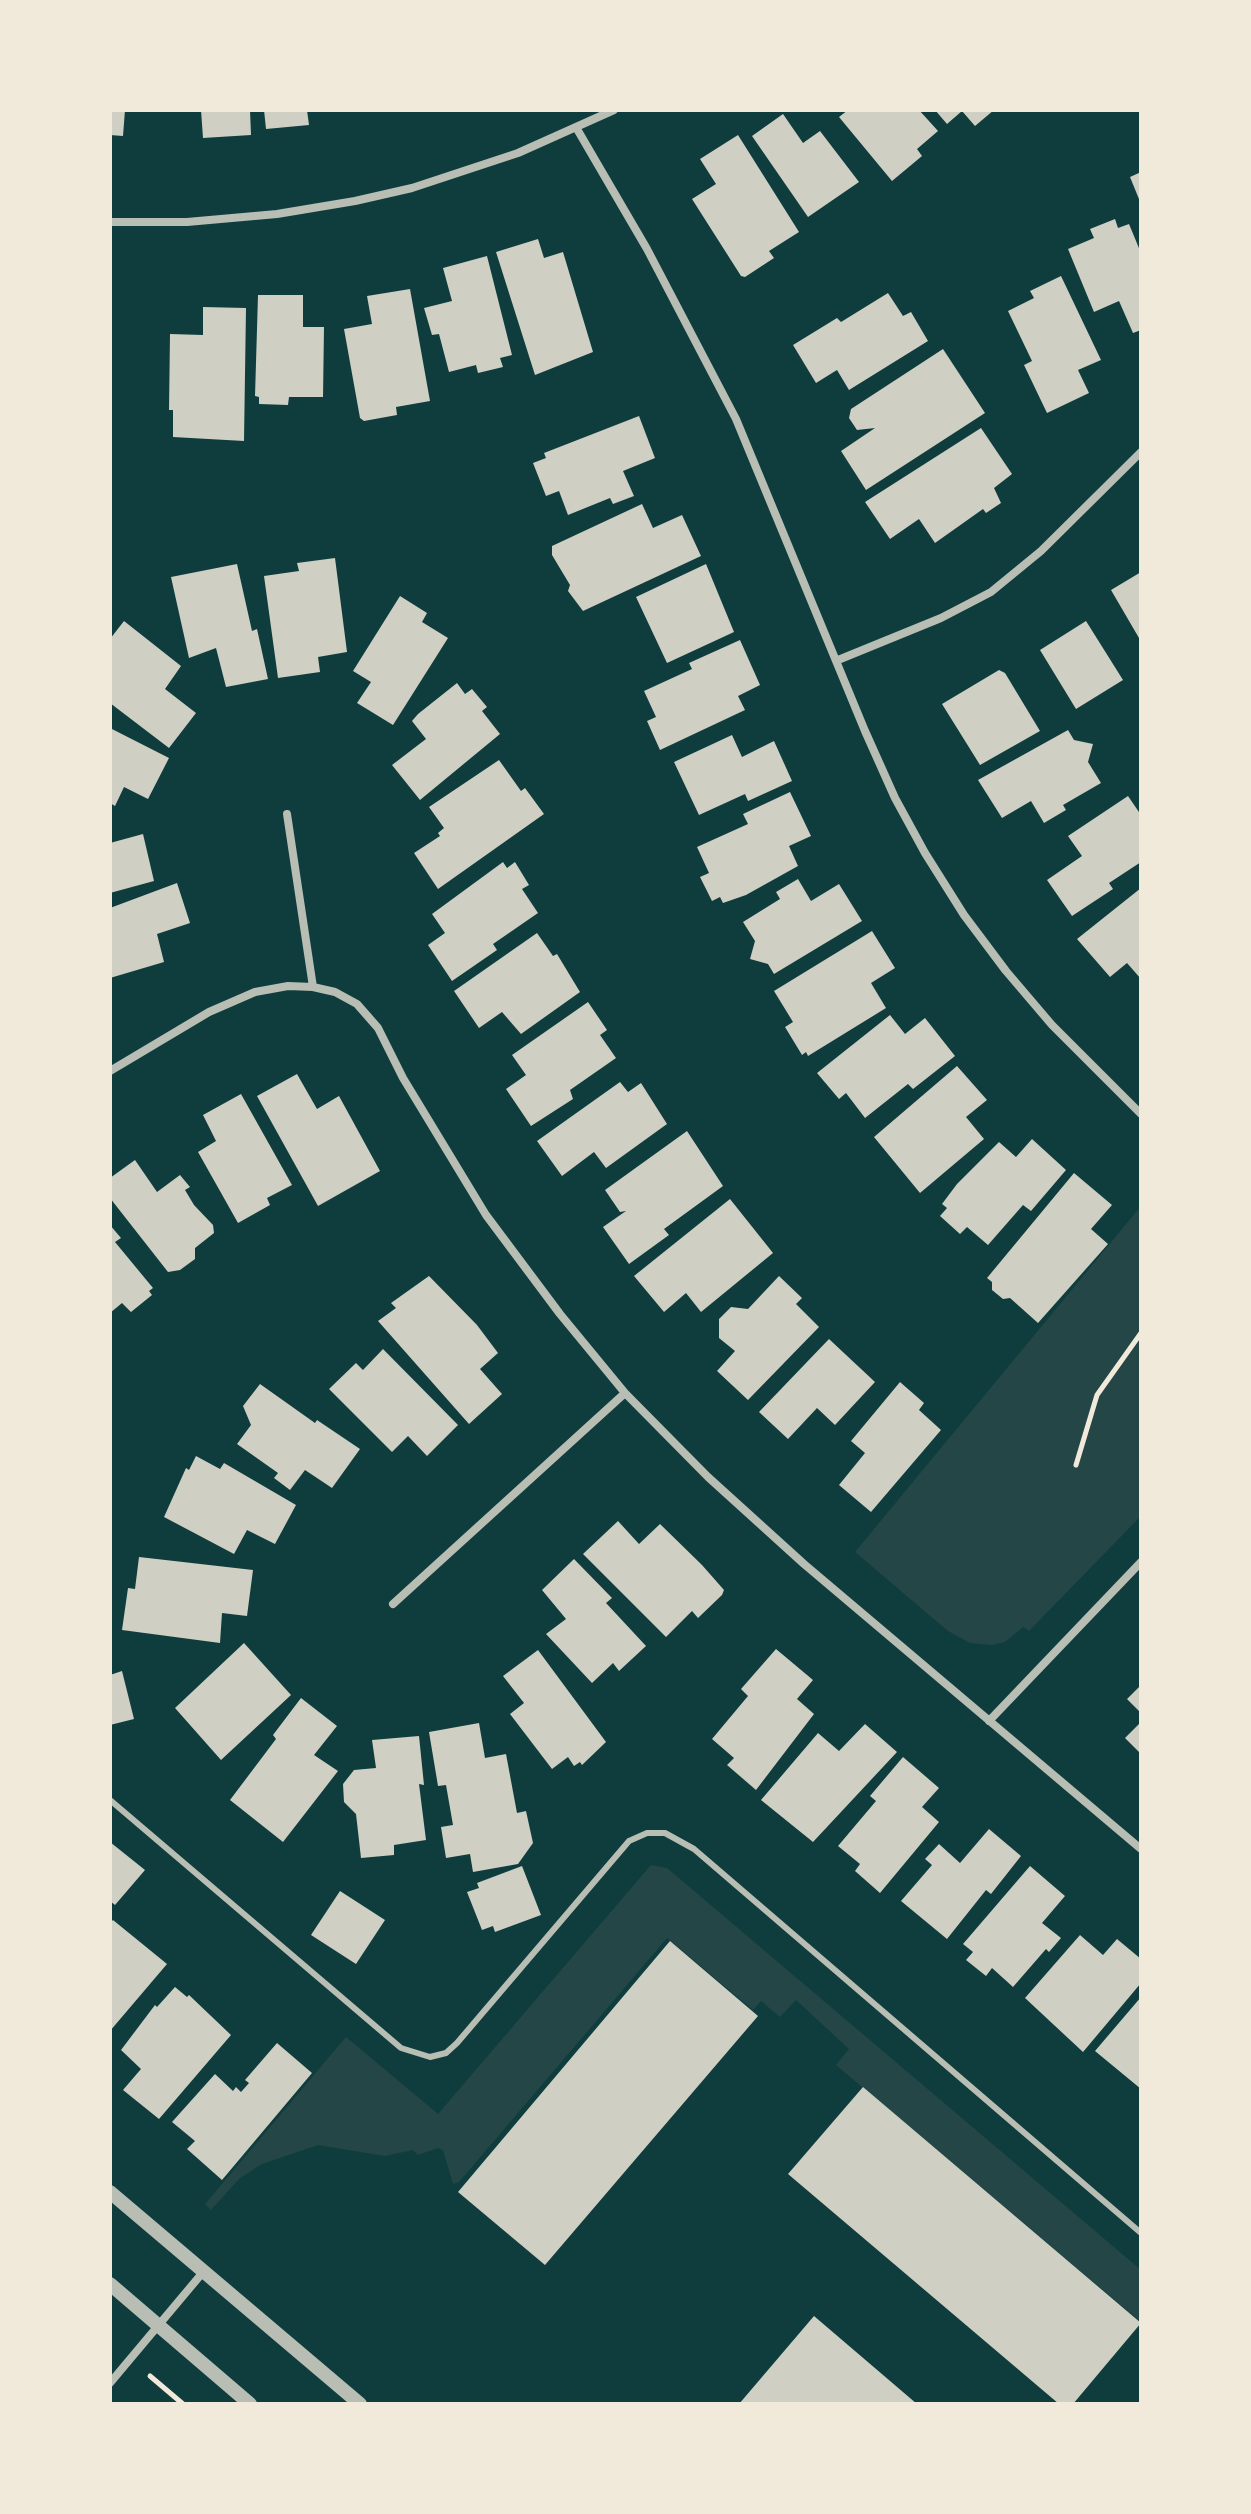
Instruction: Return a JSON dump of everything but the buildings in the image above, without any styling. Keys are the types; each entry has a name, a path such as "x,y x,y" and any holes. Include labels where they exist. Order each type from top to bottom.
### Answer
{"street":[{"path":"110,222 187,222 277,214 355,201 464,172 577,129 614,110"},
{"path":"577,129 647,249 736,419 895,798 964,915 1052,1025 1141,1114"},
{"path":"838,660 941,618 991,592 1041,551 1141,452"},
{"path":"287,814 313,987"},
{"path":"110,1071 209,1012 255,992 288,986 313,987 335,992 357,1004 378,1028 433,1130 486,1215 560,1314 625,1393 772,1535 1141,1849"},
{"path":"393,1604 625,1393"},
{"path":"989,1721 1141,1562"},
{"path":"110,2192 360,2404"},
{"path":"110,2383 204,2271"},
{"path":"110,2284 250,2404"}],"lane":[{"path":"110,1800 401,2048 430,2057 446,2053 457,2043 629,1841 647,1833 665,1833 694,1849 1141,2233"}],"path":[{"path":"1076,1465 1097,1395 1118,1361 1141,1333"},
{"path":"171,2394 183,2404"}],"shaded area":[{"path":"1141,1206 1141,1516 1029,1631 1023,1627 1005,1642 992,1645 970,1643 948,1631 855,1552"},
{"path":"651,1865 667,1868 1141,2270 1141,2322 836,2065 849,2049 796,2000 780,2017 761,2001 753,2010 667,1938 459,2182 453,2184 443,2150 438,2148 418,2155 413,2150 385,2156 318,2145 262,2164 240,2178 211,2210 205,2204 346,2037 438,2114"}]}
